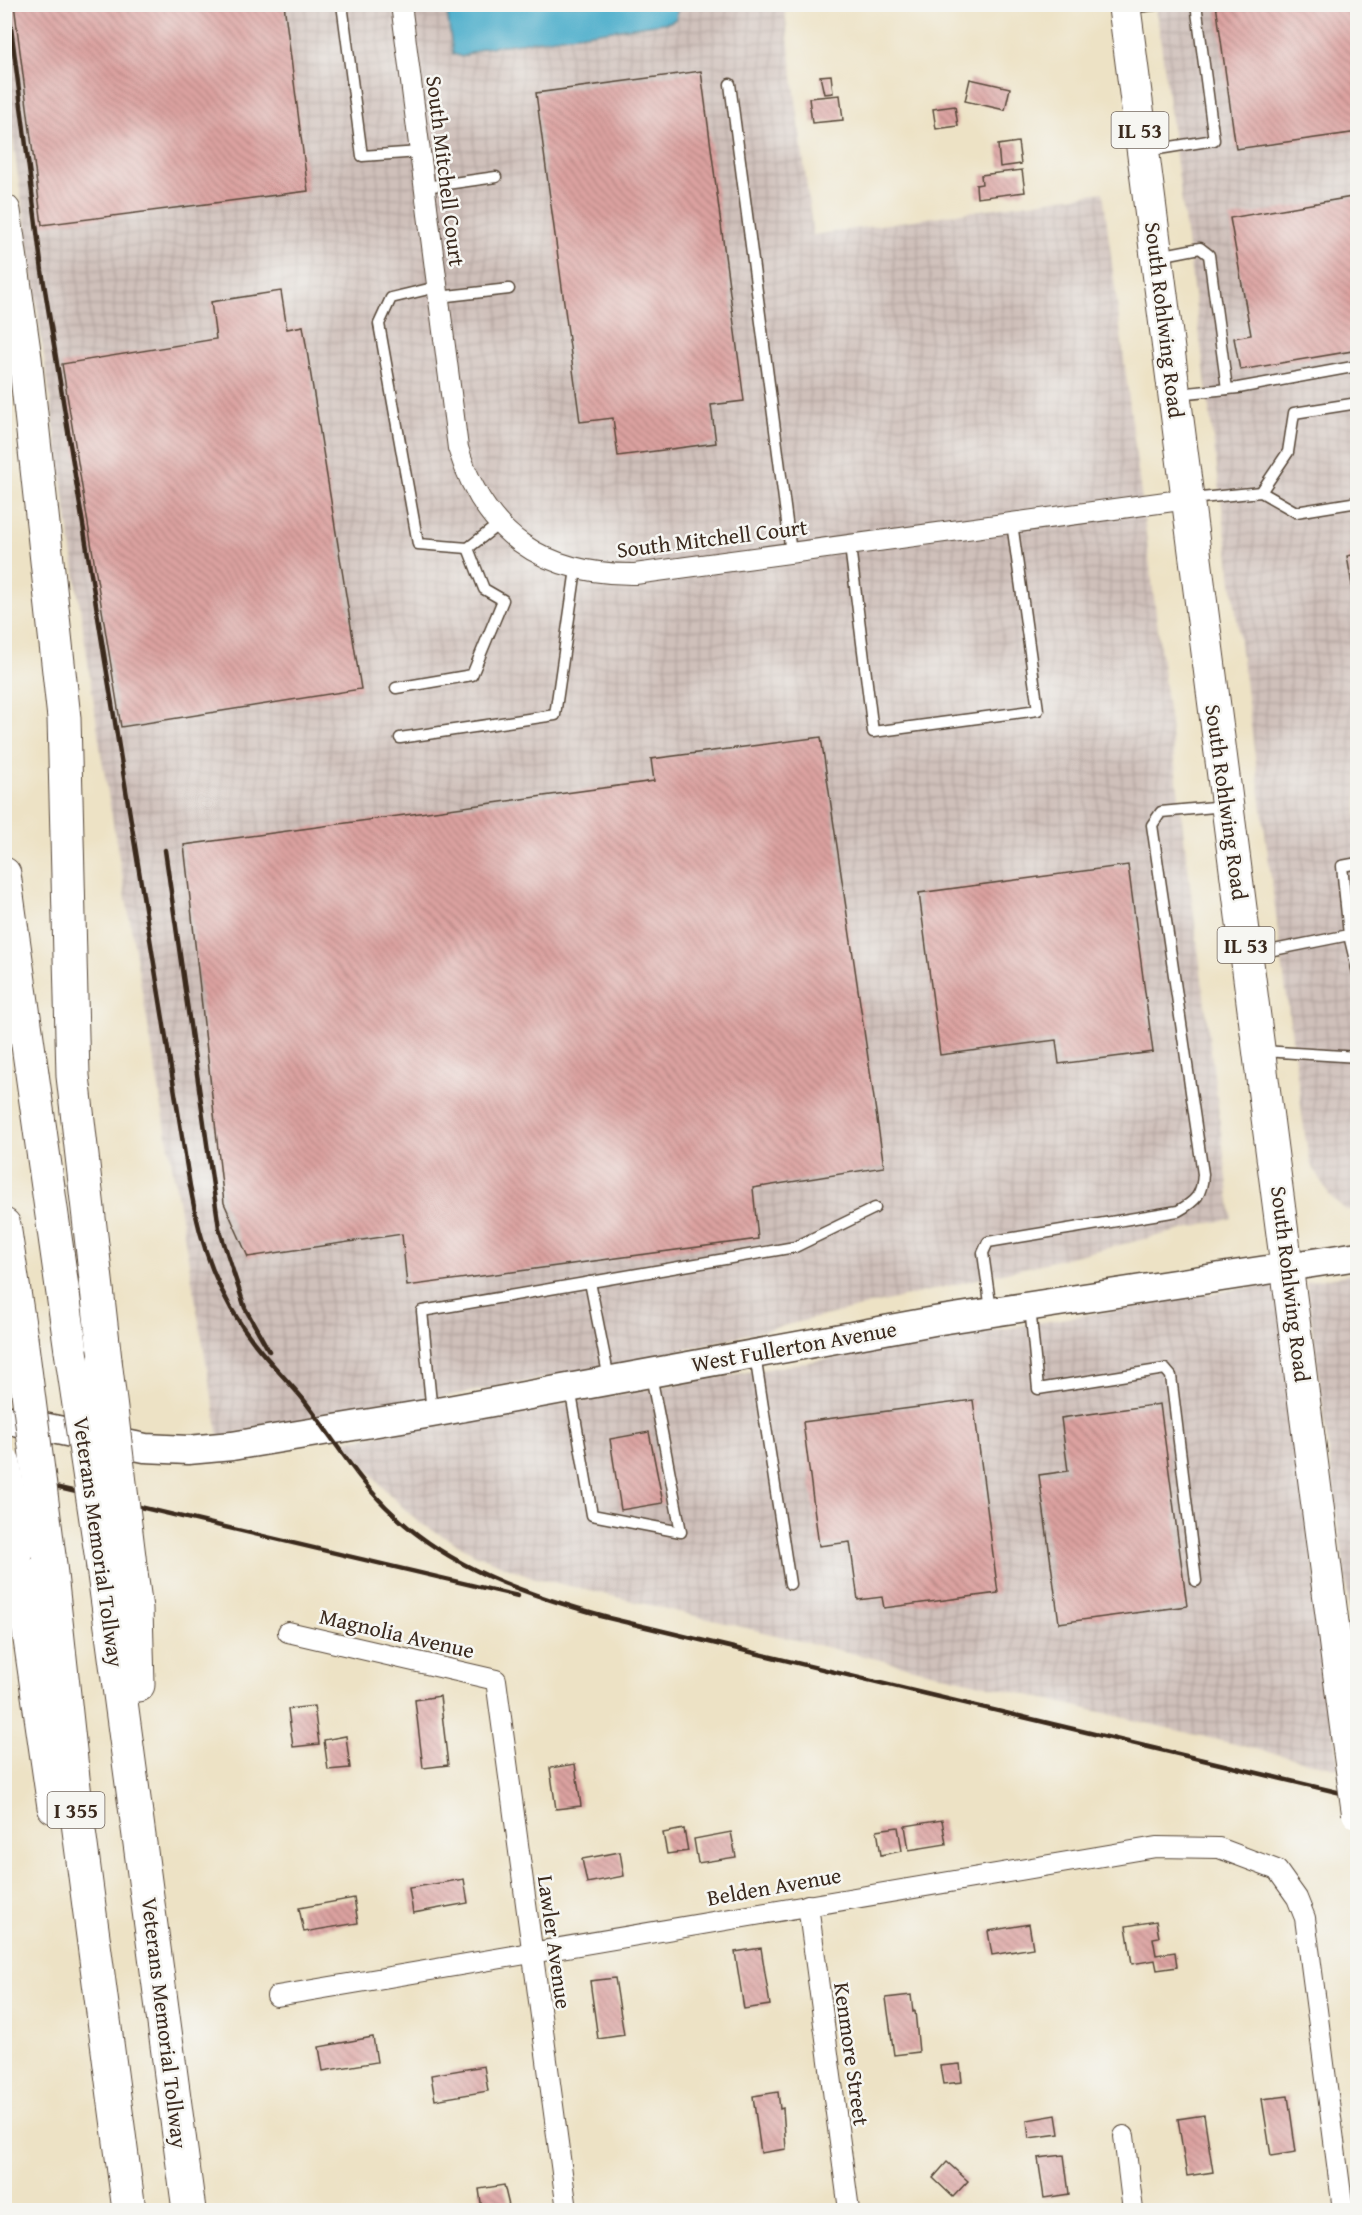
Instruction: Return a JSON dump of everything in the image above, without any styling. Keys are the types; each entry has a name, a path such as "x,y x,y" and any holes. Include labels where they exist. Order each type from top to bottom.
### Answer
{"highway":[{"path":"4,212 25,358 64,718 73,1076 105,1360 117,1570"},
{"name":"Veterans Memorial Tollway","path":"4,874 71,1351 117,1570 142,1843 189,2211"},
{"name":"I 355","path":"4,1225 49,1556 77,1815 129,2211"},
{"path":"4,1463 59,1842 110,2064"}],"main road":[{"name":"South Rohlwing Road","path":"1125,6 1358,1813"}],"street":[{"name":"South Mitchell Court","path":"401,4 458,448 473,488 499,524 517,542 552,561 576,569 588,572 636,574 1188,499"},
{"name":"West Fullerton Avenue","path":"4,1419 145,1448 188,1450 231,1446 432,1413 754,1352 992,1312 1358,1256"},
{"name":"Magnolia Avenue","path":"288,1632 496,1680"},
{"name":"Lawler Avenue","path":"496,1680 567,2211"},
{"name":"Belden Avenue","path":"277,1996 1156,1847 1219,1848 1277,1870 1297,1898 1305,1918 1342,2211"},
{"name":"Kenmore Street","path":"808,1905 849,2211"},
{"path":"1124,2136 1133,2211"}],"lane":[{"path":"342,4 362,156 420,152"},
{"path":"1125,6 1162,4"},
{"path":"1143,151 1214,140 1196,4"},
{"path":"730,84 791,554"},
{"path":"424,187 496,177"},
{"path":"1156,256 1200,248 1209,255 1227,389"},
{"path":"499,524 468,548 418,544 379,324 391,297 437,292 509,289"},
{"path":"1174,394 1227,389 1358,366"},
{"path":"1261,492 1288,452 1294,413 1358,403"},
{"path":"1188,499 1261,492 1296,512 1358,502"},
{"path":"850,546 873,732 1038,710 1012,523"},
{"path":"396,688 472,675 503,600 484,589 468,548"},
{"path":"400,738 555,716 576,569"},
{"path":"992,1312 983,1253 988,1242 1178,1211 1194,1202 1203,1190 1203,1174 1152,825 1161,812 1228,806"},
{"path":"1358,863 1342,866 1349,935 1358,973"},
{"path":"1248,955 1349,935"},
{"path":"1260,1051 1358,1057"},
{"path":"432,1413 422,1311 795,1247 874,1208"},
{"path":"590,1282 610,1379"},
{"path":"1030,1307 1038,1389 1165,1369 1171,1376 1196,1581"},
{"path":"754,1352 790,1584"},
{"path":"570,1387 592,1515 681,1532 651,1372"}],"shaded area":[{"path":"4,5 784,5 813,235 1103,192 1232,1218 620,1365 219,1437 101,753 5,85"},
{"path":"1156,5 1357,5 1357,1211 1346,1210 1330,1196 1311,1165 1305,1136"},
{"path":"1358,1273 1357,1666 1306,1282"},
{"path":"1279,1282 1339,1769 532,1577 475,1554 418,1522 387,1492 343,1441"}],"water":[{"path":"446,4 678,5 676,19 670,22 483,48 462,57 453,54"}],"building":[{"path":"14,4 284,4 308,191 42,225"},
{"path":"1216,4 1358,4 1358,132 1236,149"},
{"path":"701,71 744,401 711,405 716,443 618,456 613,418 580,422 536,93"},
{"path":"831,75 833,93 824,94 820,76"},
{"path":"970,79 1010,88 1005,110 965,101"},
{"path":"840,95 843,120 812,123 809,98"},
{"path":"955,106 958,126 936,129 933,109"},
{"path":"1018,142 1021,164 1000,167 998,145"},
{"path":"4,165 11,199 4,200"},
{"path":"1022,170 1025,192 977,198 976,185 982,184 981,175"},
{"path":"1358,196 1358,350 1240,370 1234,338 1251,335 1230,218"},
{"path":"281,291 287,329 303,326 361,689 121,727 62,364 216,339 211,302"},
{"path":"1358,554 1358,608 1356,608 1347,556"},
{"path":"821,737 884,1167 753,1188 758,1239 407,1286 402,1234 248,1257 224,1203 184,845 654,781 651,759"},
{"path":"1128,865 1153,1052 1059,1064 1056,1040 940,1055 919,893"},
{"path":"973,1400 998,1593 884,1608 882,1597 858,1600 850,1542 819,1546 803,1422"},
{"path":"1160,1404 1187,1606 1059,1623 1039,1475 1068,1471 1061,1418"},
{"path":"649,1432 663,1503 621,1510 610,1439"},
{"path":"440,1696 448,1765 423,1768 415,1700"},
{"path":"314,1706 319,1744 293,1747 288,1709"},
{"path":"346,1736 350,1768 328,1770 324,1740"},
{"path":"575,1764 581,1806 556,1809 550,1768"},
{"path":"942,1820 946,1844 909,1850 905,1826"},
{"path":"898,1827 902,1851 881,1855 877,1830"},
{"path":"684,1829 688,1851 667,1854 663,1833"},
{"path":"731,1832 736,1857 698,1863 694,1839"},
{"path":"620,1852 624,1876 587,1883 582,1859"},
{"path":"464,1879 468,1903 413,1913 409,1888"},
{"path":"354,1898 358,1923 304,1932 299,1908"},
{"path":"1156,1921 1159,1937 1153,1938 1156,1955 1175,1952 1177,1967 1157,1970 1155,1960 1132,1964 1126,1926"},
{"path":"1029,1924 1033,1948 992,1955 988,1931"},
{"path":"761,1948 770,2005 744,2009 735,1952"},
{"path":"615,1978 624,2035 598,2039 590,1981"},
{"path":"911,1995 919,2052 894,2055 886,1998"},
{"path":"373,2037 377,2062 323,2071 319,2047"},
{"path":"960,2064 962,2082 943,2084 940,2066"},
{"path":"484,2066 488,2091 435,2100 431,2075"},
{"path":"778,2092 780,2109 783,2108 786,2149 761,2153 753,2096"},
{"path":"1288,2096 1296,2152 1271,2156 1262,2099"},
{"path":"1056,2115 1059,2134 1029,2138 1027,2120"},
{"path":"1204,2115 1213,2172 1187,2176 1178,2119"},
{"path":"1064,2155 1069,2194 1044,2198 1038,2158"},
{"path":"947,2162 968,2181 953,2197 933,2178"},
{"path":"504,2185 510,2210 482,2210 479,2189"}],"railway":[{"path":"8,4 42,271 190,1186 199,1229 212,1269 231,1308 255,1344 303,1399 363,1482 409,1528 461,1563 489,1577 518,1589 608,1617"},
{"path":"165,850 219,1228 245,1308 269,1351"},
{"path":"4,1475 518,1596"},
{"path":"600,1616 1358,1797"}]}
